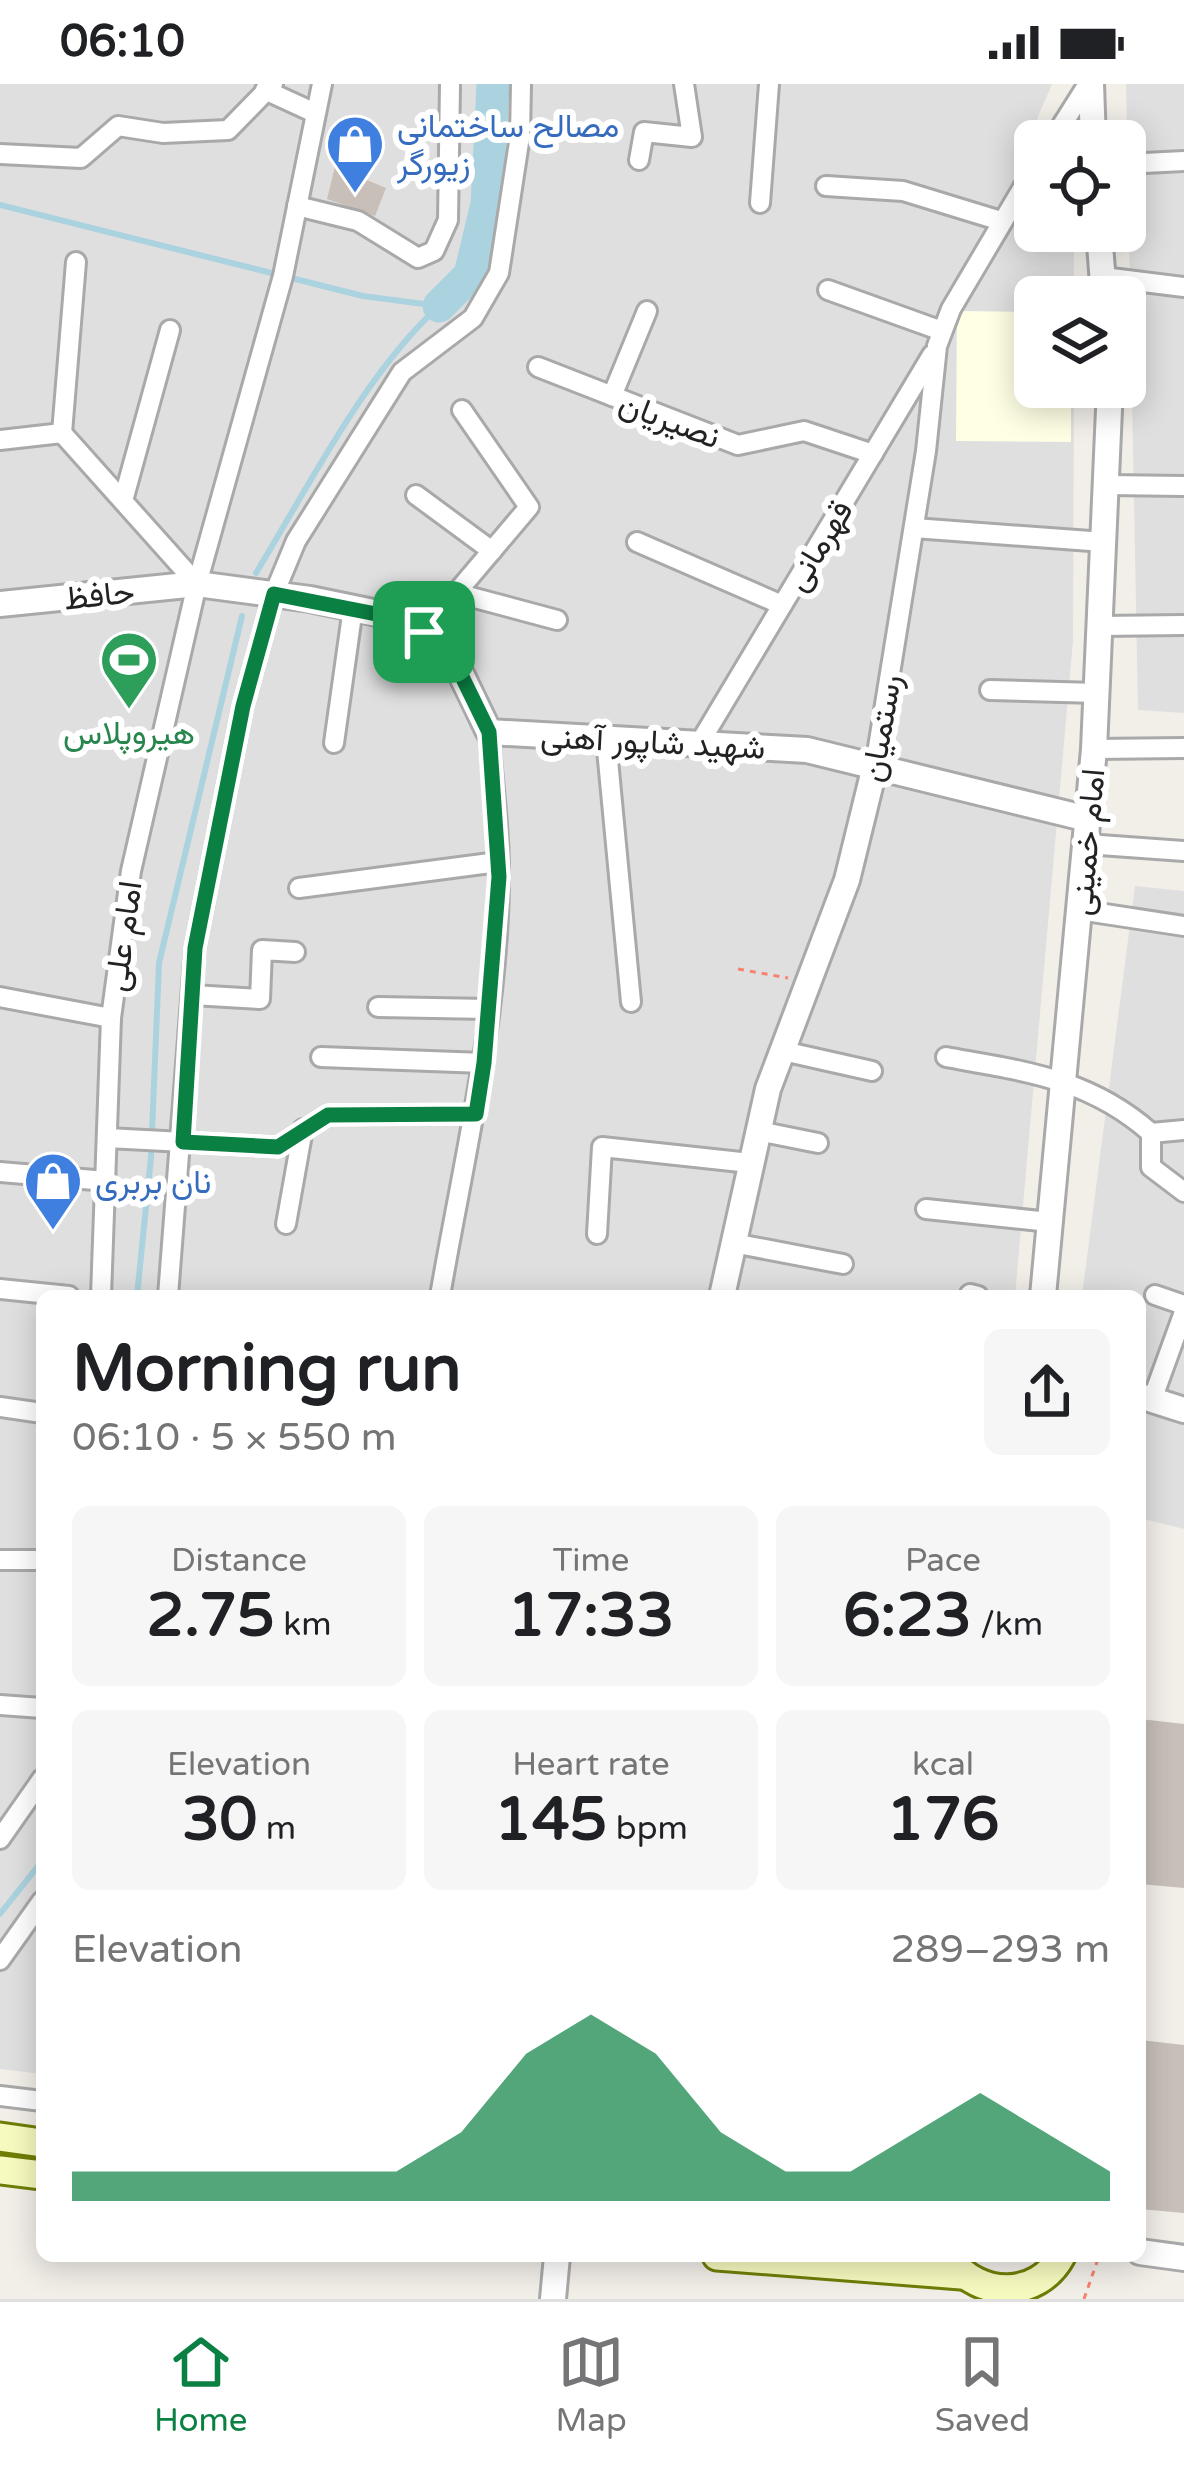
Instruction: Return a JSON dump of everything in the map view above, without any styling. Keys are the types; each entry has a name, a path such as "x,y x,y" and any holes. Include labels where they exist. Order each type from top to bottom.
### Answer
{"main road":[{"path":"0,2137 36,2142"},
{"path":"0,2170 36,2174"},
{"path":"838,2262 960,2278 999,2296 1018,2295 1048,2278 1058,2262"},
{"path":"1044,2299 1059,2262"}],"street":[{"name":"امام علی","path":"101,1290 111,1018 131,872 197,584 291,240 322,84"},
{"path":"297,206 358,221 418,258 434,251 448,220 450,84"},
{"path":"169,1290 195,948 243,706 274,594 296,541 402,372 473,318 499,273 520,136 521,84"},
{"path":"639,160 644,132 692,137 685,84"},
{"path":"760,202 769,84"},
{"path":"1066,120 1089,84"},
{"path":"1089,84 1092,120"},
{"path":"0,154 81,158 118,126 163,134 228,130 267,86 315,113"},
{"path":"1146,163 1184,161"},
{"path":"826,187 903,190 1001,221"},
{"name":"رستمیان","path":"723,1290 758,1131 847,880 875,766 939,338 1014,200"},
{"path":"76,262 62,433 197,584"},
{"path":"1146,287 1184,287"},
{"path":"828,290 939,338"},
{"path":"612,396 646,310"},
{"path":"124,497 170,330"},
{"name":"قهرمانی","path":"699,744 939,338"},
{"name":"نصیریان","path":"538,368 738,446 804,431 873,454"},
{"name":"امام خمینی","path":"1044,1290 1094,749 1109,408"},
{"path":"424,632 529,507 462,410"},
{"path":"0,440 62,433"},
{"path":"1106,485 1184,486"},
{"path":"416,495 492,551"},
{"path":"914,528 1104,542"},
{"path":"638,542 782,605"},
{"name":"حافظ","path":"0,604 197,584 274,594"},
{"path":"456,593 557,620"},
{"path":"274,594 407,620 449,650 489,732 498,862 489,1009 476,1114 441,1290"},
{"path":"334,743 353,608"},
{"path":"1100,626 1184,626"},
{"path":"990,690 1097,693"},
{"name":"شهید شاپور آهنی","path":"489,732 807,750 875,766 1087,832"},
{"path":"606,739 631,1002"},
{"path":"1094,749 1184,748"},
{"path":"1087,832 1184,851"},
{"path":"299,888 498,862"},
{"path":"1079,910 1184,926"},
{"path":"192,995 260,999 262,950 295,952"},
{"path":"0,998 111,1018"},
{"path":"378,1007 489,1009"},
{"path":"783,1051 872,1071"},
{"path":"946,1057 1063,1078 1129,1113 1151,1133 1184,1130"},
{"path":"322,1058 484,1063"},
{"path":"107,1138 278,1147 328,1115 476,1114"},
{"path":"286,1224 303,1130"},
{"path":"758,1131 818,1143"},
{"path":"1151,1133 1151,1167 1184,1192"},
{"path":"597,1234 602,1147 750,1163"},
{"path":"0,1172 106,1181"},
{"path":"926,1210 1050,1222"},
{"path":"733,1243 843,1264"},
{"path":"0,1288 36,1292"},
{"path":"1155,1295 1184,1308 1146,1398 1184,1410"},
{"path":"0,1407 36,1412"},
{"path":"0,1560 36,1560"},
{"path":"0,1705 36,1708"},
{"path":"0,1839 36,1788"},
{"path":"0,1960 36,1914"},
{"path":"0,2096 36,2100"},
{"path":"1146,2253 1184,2258"},
{"path":"553,2299 556,2262"}],"path":[{"path":"738,969 808,982"},
{"path":"1084,2299 1098,2262"}],"shaded area":[{"path":"0,84 1052,84 1037,120 1014,120 1014,252 1074,252 1074,276 1014,276 1014,408 1074,408 1073,641 1016,1290 36,1290 36,2073 0,2069"},
{"path":"1126,84 1184,84 1184,713 1138,710 1132,408 1146,408 1146,276 1130,276 1129,252 1146,252 1146,120 1127,120"},
{"path":"957,311 1014,312 1014,408 1071,408 1071,442 956,441"},
{"path":"1135,886 1184,891 1184,1529 1146,1520 1146,1290 1083,1290"}],"building":[{"name":"مصالح ساختمانی زیورگر","path":"335,167 386,188 375,216 327,199"},
{"path":"1146,1720 1184,1724 1184,1888 1146,1885"},
{"path":"1146,2041 1184,2045 1184,2213 1146,2210"}],"waterway":[{"path":"439,306 470,275 487,204 493,84"},
{"path":"0,205 363,296 439,306"},
{"path":"256,573 362,398 439,306"},
{"path":"138,1290 151,1157 159,963 242,616"},
{"path":"0,1914 36,1869"}],"place":[{"name":"مصالح ساختمانی زیورگر","path":"355,195"},
{"name":"هیروپلاس","path":"129,711"},
{"name":"نان بربری","path":"53,1232"}],"route":[{"path":"274,594 407,620 424,632 449,650 489,732 499,877 476,1114 328,1115 278,1147 183,1142 195,948 243,706 274,594"}]}
